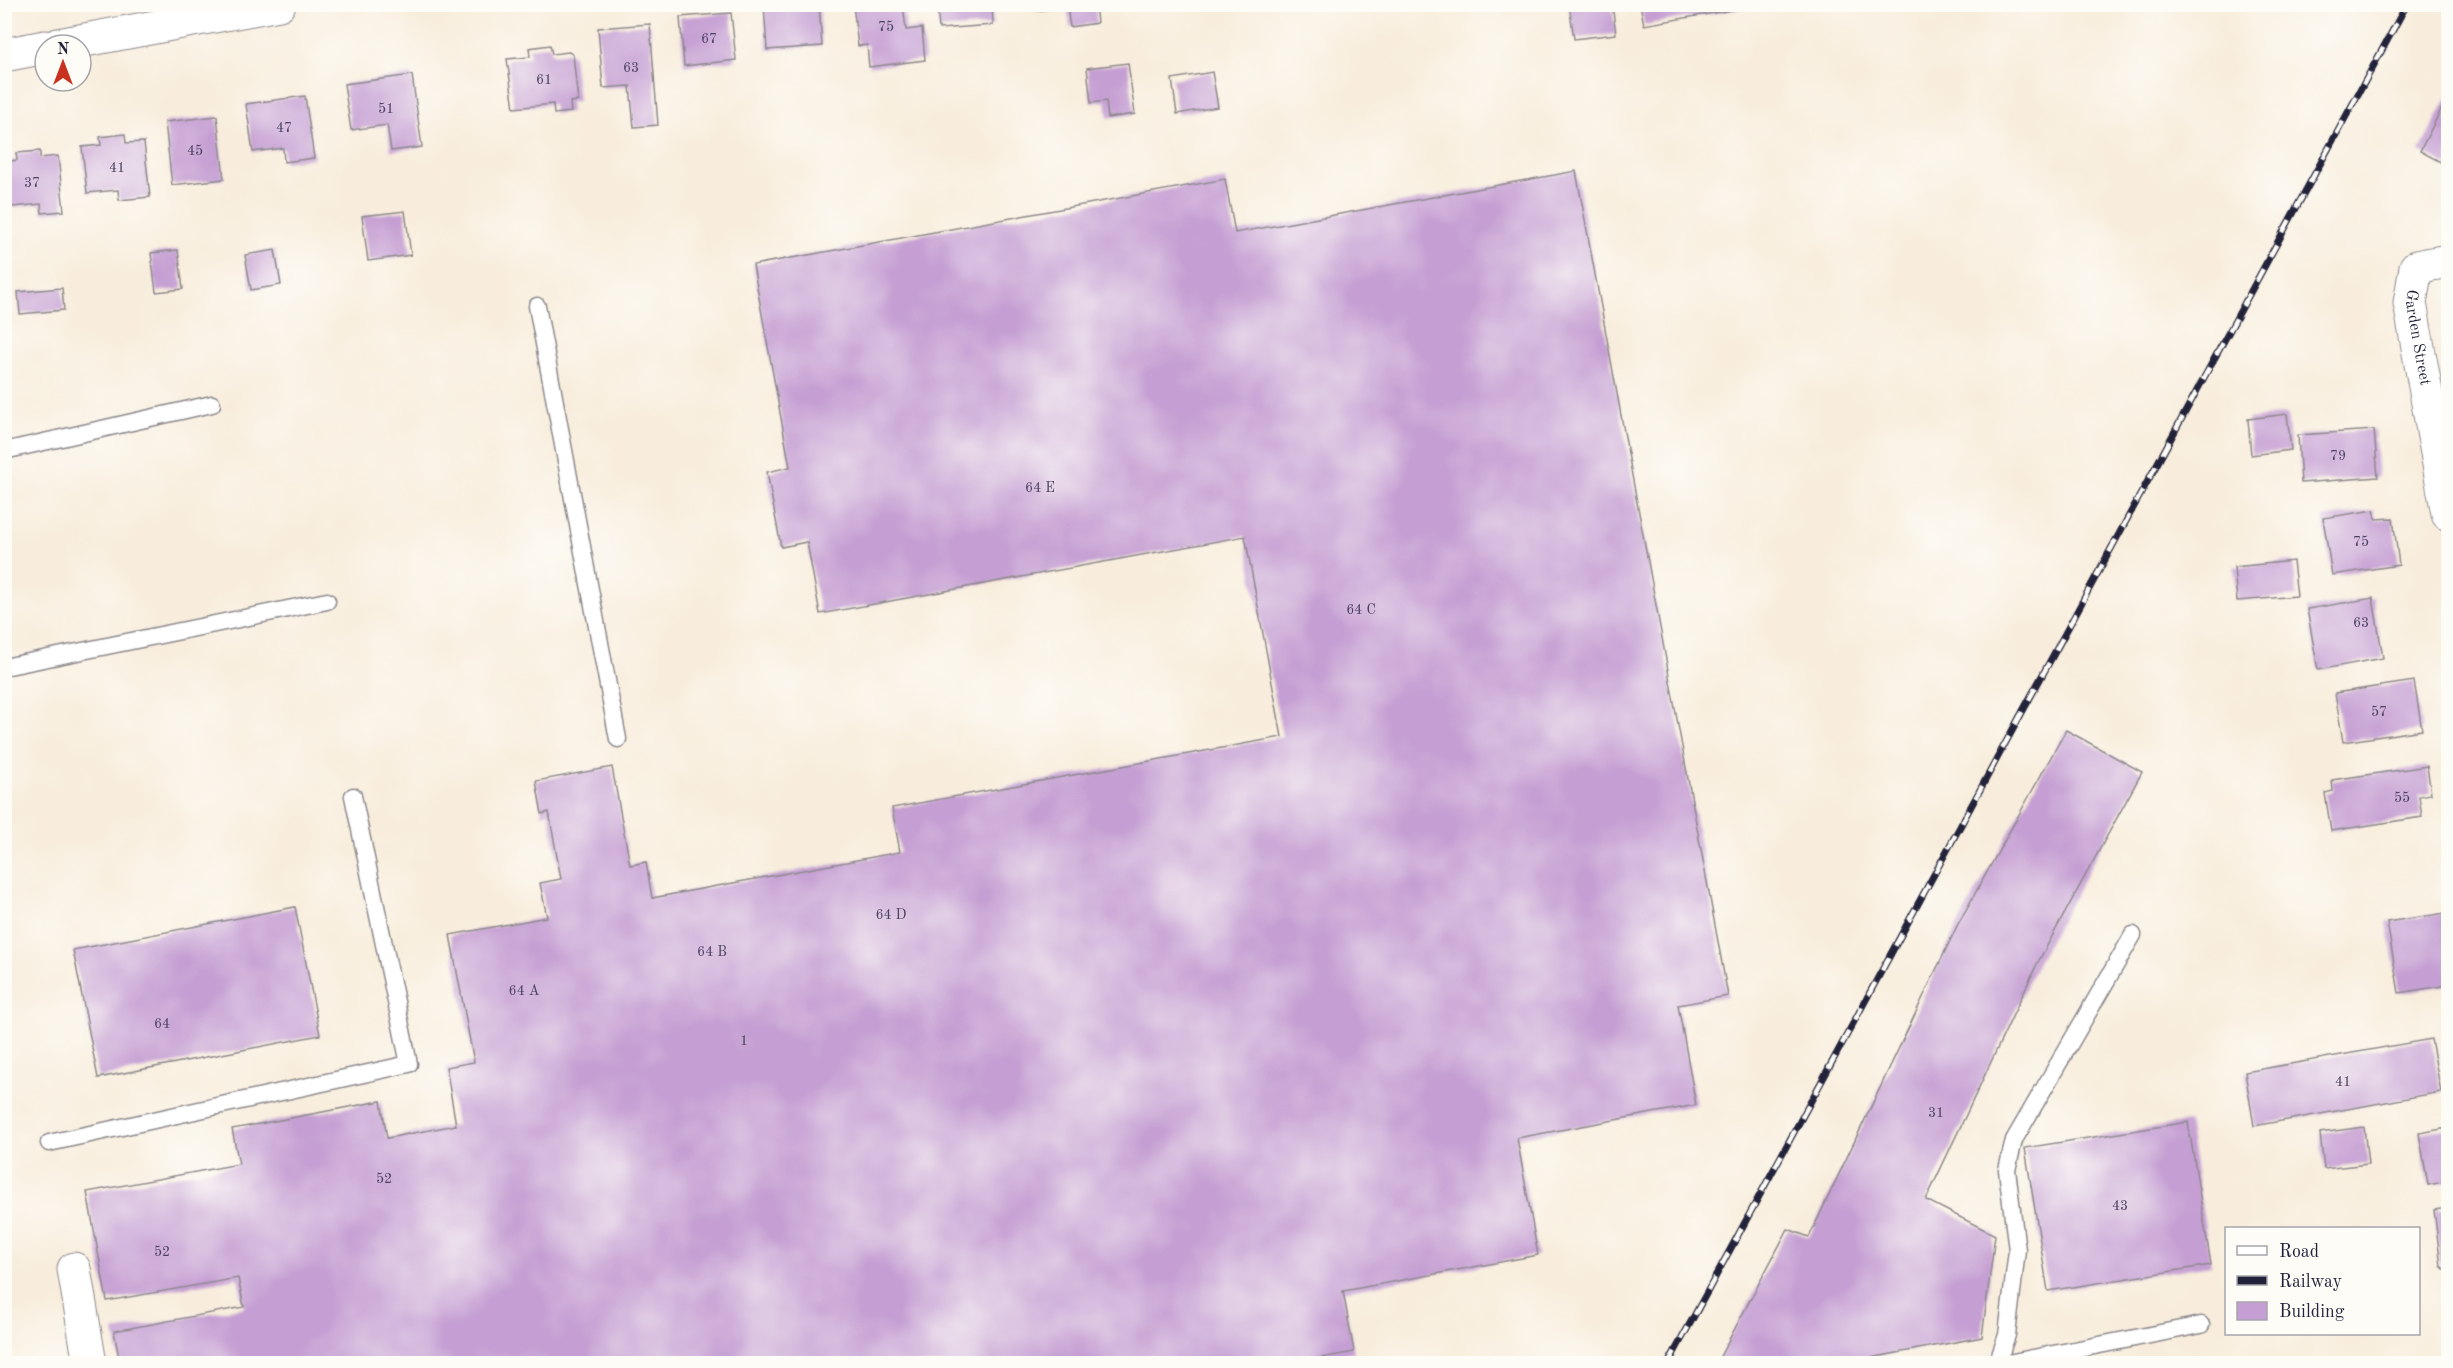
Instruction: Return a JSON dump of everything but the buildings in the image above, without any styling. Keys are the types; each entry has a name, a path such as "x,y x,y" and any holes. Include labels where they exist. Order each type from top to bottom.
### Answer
{"street":[{"path":"93,38 279,4"},
{"path":"4,55 33,49"},
{"name":"Garden Street","path":"2448,261 2416,267 2410,303 2448,514"},
{"path":"74,1269 90,1364"}],"lane":[{"path":"537,306 618,739"},
{"path":"4,451 212,404"},
{"path":"4,667 327,601"},
{"path":"49,1143 409,1064 353,796"},
{"path":"1997,1364 2007,1335 2017,1250 2007,1170 2014,1140 2133,935"},
{"path":"2003,1364 2201,1325"}],"railway":[{"path":"1668,1364 2407,4"}]}
